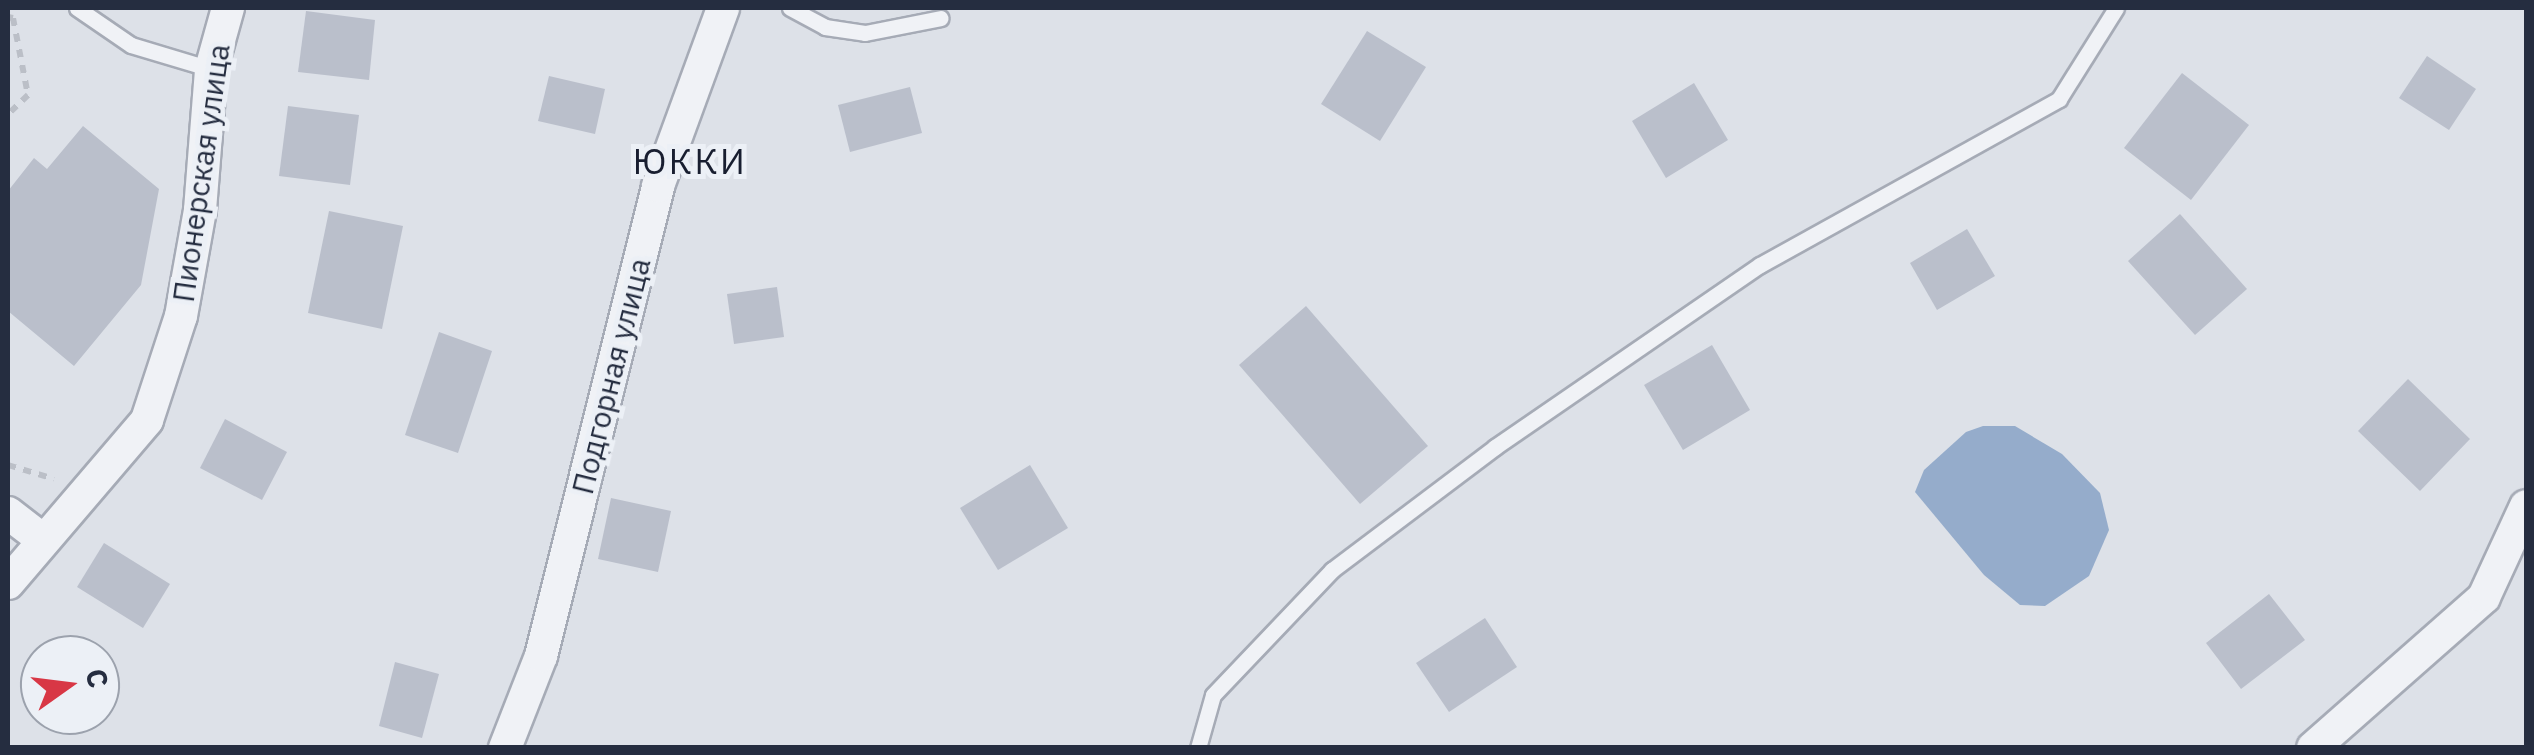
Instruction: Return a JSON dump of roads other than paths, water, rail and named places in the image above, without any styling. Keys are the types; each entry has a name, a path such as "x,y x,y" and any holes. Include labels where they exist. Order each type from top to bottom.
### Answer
{"street":[{"name":"Пионерская улица","path":"8,583 146,420 181,316 200,210 211,69 228,8"},
{"name":"Подгорная улица","path":"505,748 541,656 658,186 723,8"},
{"path":"2313,748 2484,597 2526,506"},
{"path":"8,512 43,540"}],"lane":[{"path":"77,8 131,45 211,69"},
{"path":"790,8 824,28 865,34 941,18"},
{"path":"1198,748 1213,695 1332,570 1495,447 1760,265 2059,99 2116,8"}],"water":[{"path":"1983,426 2015,426 2062,454 2100,493 2109,530 2089,576 2045,606 2020,605 1984,575 1915,492 1924,470 1966,432"}],"district":[{"name":"ЮККИ","path":"690,161"}]}
